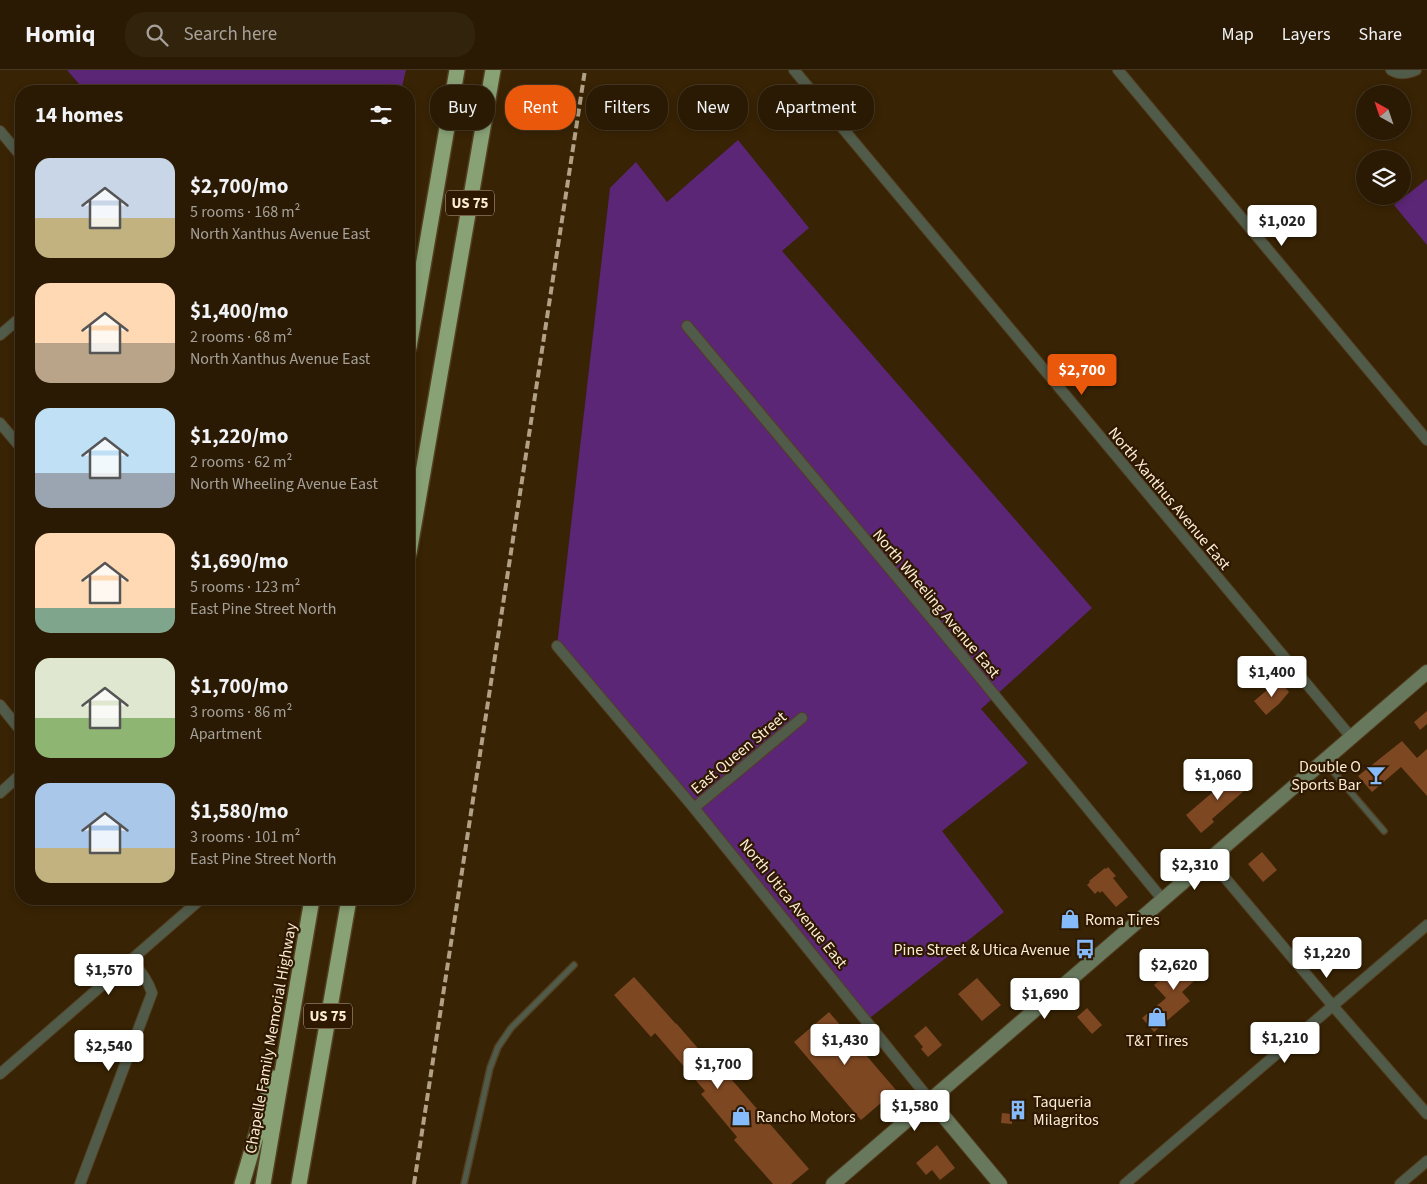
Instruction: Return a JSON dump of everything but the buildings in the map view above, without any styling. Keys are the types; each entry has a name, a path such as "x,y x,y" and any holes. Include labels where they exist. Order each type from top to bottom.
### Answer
{"highway":[{"name":"US 75","path":"415,312 457,70"},
{"name":"US 75","path":"415,518 493,70"},
{"name":"Chapelle Family Memorial Highway","path":"263,1184 311,905"},
{"name":"US 75","path":"299,1184 348,905"},
{"path":"242,1184 294,1002"},
{"path":"305,1184 308,1134"}],"main road":[{"path":"833,1184 1427,672"},
{"name":"North Utica Avenue East","path":"930,1100 1000,1184"}],"street":[{"name":"North Xanthus Avenue East","path":"794,70 1350,737"},
{"path":"1118,70 1427,440"},
{"path":"1391,70 1400,74 1408,74 1416,70"},
{"path":"2,138 15,150"},
{"path":"0,336 15,322"},
{"name":"North Wheeling Avenue East","path":"687,326 932,619 1163,900"},
{"path":"0,423 15,441"},
{"name":"North Utica Avenue East","path":"557,646 694,808 930,1100"},
{"path":"0,705 15,724"},
{"name":"East Queen Street","path":"694,808 802,718"},
{"path":"0,793 15,779"},
{"path":"1210,860 1427,1114"},
{"path":"0,1074 194,905"},
{"path":"1125,1184 1427,925"},
{"path":"80,1184 152,993 147,980 131,960"},
{"path":"1400,1184 1427,1161"}],"lane":[{"path":"1323,761 1384,831"},
{"path":"464,1184 490,1068 498,1047 511,1028 574,965"}],"shaded area":[{"path":"67,70 406,70 402,85 80,85"},
{"path":"738,140 809,228 782,251 1092,608 981,709 1028,763 942,831 1004,912 866,1021 557,646 610,188 636,162 667,202"},
{"path":"1427,179 1427,245 1394,205 1411,205 1411,192"}],"railway":[{"path":"414,1184 585,70"}],"place":[{"name":"Double O Sports Bar","path":"1376,775"},
{"name":"Roma Tires","path":"1070,919"},
{"name":"Pine Street & Utica Avenue","path":"1085,949"},
{"name":"T&T Tires","path":"1157,1017"},
{"name":"Taqueria Milagritos","path":"1018,1110"},
{"name":"Rancho Motors","path":"741,1116"}]}
